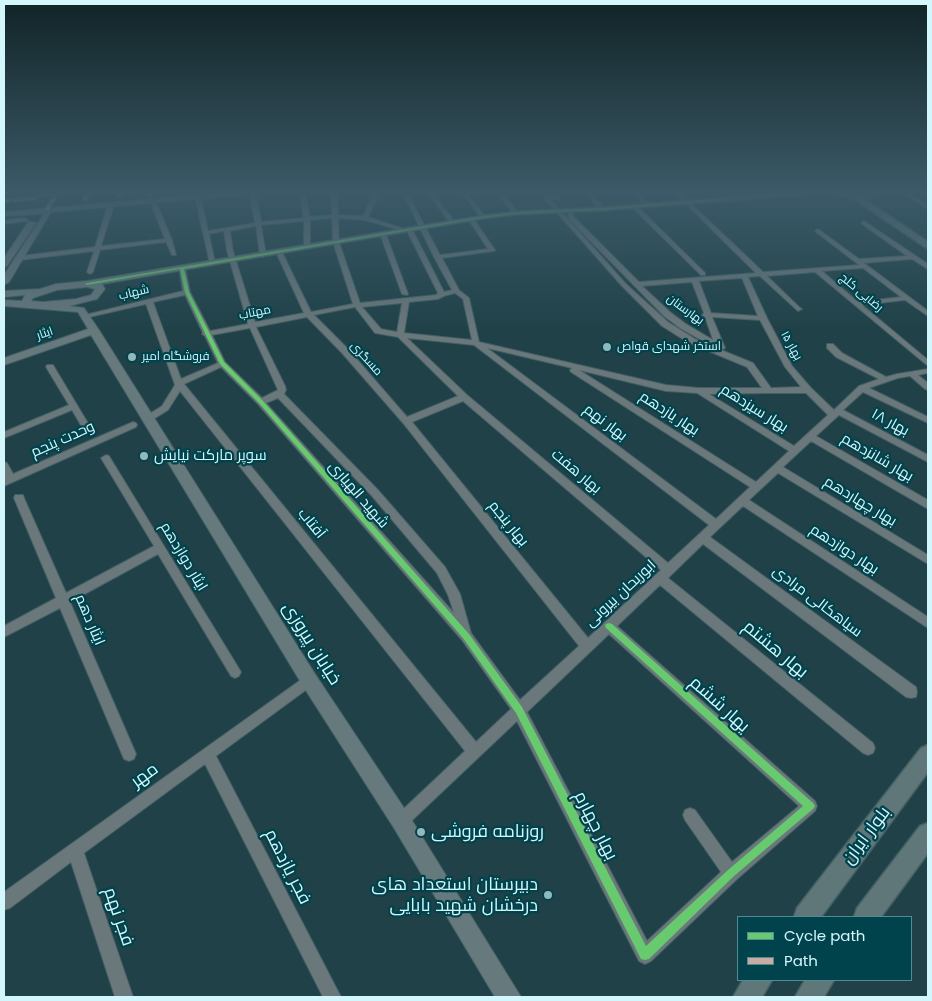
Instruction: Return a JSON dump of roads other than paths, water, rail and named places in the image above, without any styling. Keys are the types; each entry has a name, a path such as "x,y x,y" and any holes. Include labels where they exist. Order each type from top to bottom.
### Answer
{"main road":[{"path":"4,264 21,240"},
{"path":"4,282 31,240"},
{"path":"4,294 87,284 263,256 349,240"},
{"path":"4,304 43,305 76,302 94,296 129,277"},
{"path":"43,305 87,319 94,296 100,289 99,286 87,284"},
{"path":"31,304 26,302 29,296 46,289"},
{"name":"ایثار","path":"4,362 87,319"},
{"name":"خیابان پیروزی","path":"87,319 141,422 401,821 509,997"},
{"name":"بلوار ایران","path":"807,916 928,755"},
{"path":"867,916 928,834"},
{"path":"746,997 758,981"},
{"path":"808,997 820,981"}],"street":[{"path":"90,272 100,240"},
{"path":"20,258 169,240 174,254"},
{"path":"207,240 212,263"},
{"path":"229,240 252,325 282,390 261,402"},
{"path":"260,240 263,256"},
{"path":"307,240 307,247"},
{"path":"385,240 406,298 400,335"},
{"path":"411,240 442,294"},
{"path":"428,240 456,291 466,298 476,343"},
{"path":"437,257 492,250 485,240"},
{"name":"بهارستان","path":"584,240 624,285 665,324 692,340 750,365"},
{"name":"بهارستان","path":"592,240 636,284 683,326 750,365"},
{"path":"668,240 703,274"},
{"path":"726,240 798,310"},
{"path":"830,240 926,311"},
{"path":"889,240 928,266"},
{"path":"336,242 357,305 378,331 383,333 476,343 666,388 699,391 808,390"},
{"name":"مسگری","path":"279,252 308,314 344,351 406,421"},
{"name":"رضایی کلج","path":"816,270 914,256"},
{"name":"شهید الهیاری","path":"182,268 187,292 222,364 261,402 466,636 519,710"},
{"path":"636,284 816,270"},
{"name":"رضایی کلج","path":"816,270 928,364"},
{"name":"بهار ۱۵","path":"744,276 789,368 808,390 836,413"},
{"path":"695,280 718,346"},
{"name":"مهتاب","path":"206,334 357,305 406,298 438,297 442,294 456,291"},
{"name":"شهاب","path":"87,319 187,292"},
{"path":"856,304 907,298"},
{"name":"آفتاب","path":"149,301 179,384 475,752"},
{"path":"706,314 763,318"},
{"name":"بهار هفت","path":"400,335 464,397 665,574"},
{"name":"بهار نهم","path":"476,343 716,525"},
{"path":"830,346 839,355 886,380"},
{"path":"179,384 218,365"},
{"name":"بهار یازدهم","path":"566,365 757,487"},
{"path":"750,365 769,391"},
{"path":"50,367 85,425"},
{"path":"862,388 886,380 928,371"},
{"path":"912,374 928,387"},
{"name":"وحدت پنجم","path":"7,480 141,422 165,408 179,384"},
{"path":"862,388 928,420"},
{"name":"ابوریحان بیرونی","path":"401,821 862,388"},
{"name":"بهار سیزدهم","path":"699,391 795,451"},
{"name":"شهید الهیاری","path":"278,394 375,493 433,559 454,594 466,636"},
{"path":"406,421 464,397"},
{"path":"4,434 74,406"},
{"name":"بهار ۱۸","path":"836,413 928,459"},
{"name":"بهار پنجم","path":"406,421 587,646"},
{"name":"بهار شانزدهم","path":"811,437 928,505"},
{"name":"ایثار دوازدهم","path":"106,458 235,672"},
{"path":"4,464 7,480"},
{"name":"بهار چهاردهم","path":"777,468 928,560"},
{"name":"ایثار دهم","path":"18,498 129,754"},
{"name":"بهار دوازدهم","path":"743,501 928,623"},
{"name":"سیاهکالی مرادی","path":"703,538 911,692"},
{"path":"4,632 160,548"},
{"name":"بهار هشتم","path":"665,574 868,748"},
{"name":"یهار ششم","path":"609,626 810,806 731,873"},
{"name":"مهر","path":"4,902 309,680"},
{"name":"بهار چهارم","path":"519,710 645,955 731,873"},
{"name":"فجر یازدهم","path":"207,754 332,997"},
{"path":"690,815 731,873"},
{"name":"فجر نهم","path":"75,850 124,997"}],"place":[{"name":"استخر شهدای قواص","path":"607,347"},
{"name":"فروشگاه امیر","path":"132,357"},
{"name":"سوپر مارکت نیایش","path":"144,456"},
{"name":"روزنامه فروشی","path":"421,832"},
{"name":"دبیرستان استعداد های درخشان شهید بابایی","path":"548,895"}]}
